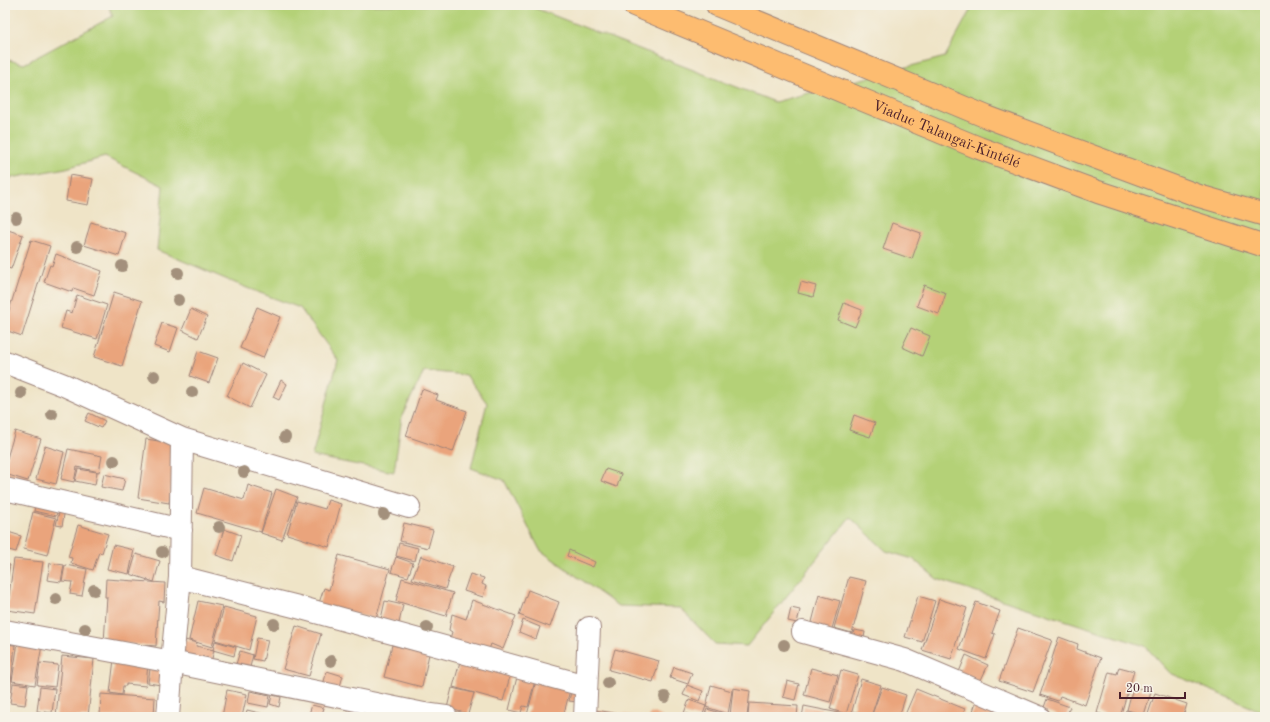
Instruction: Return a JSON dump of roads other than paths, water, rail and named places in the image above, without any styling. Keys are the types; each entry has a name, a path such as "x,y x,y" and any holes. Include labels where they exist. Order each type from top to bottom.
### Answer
{"highway":[{"name":"Viaduc Talangaï-Kintélé","path":"634,5 980,148 1098,192 1265,246"},
{"name":"Viaduc Talangaï-Kintélé","path":"717,5 994,120 1199,196 1265,215"}],"street":[{"path":"5,362 64,385 182,440 409,507"},
{"path":"168,717 180,577 182,440"},
{"path":"5,489 181,530"},
{"path":"180,577 298,607 586,686"},
{"path":"585,717 589,628"},
{"path":"5,631 172,662 305,691 446,717"},
{"path":"803,632 905,660 1039,717"}]}
